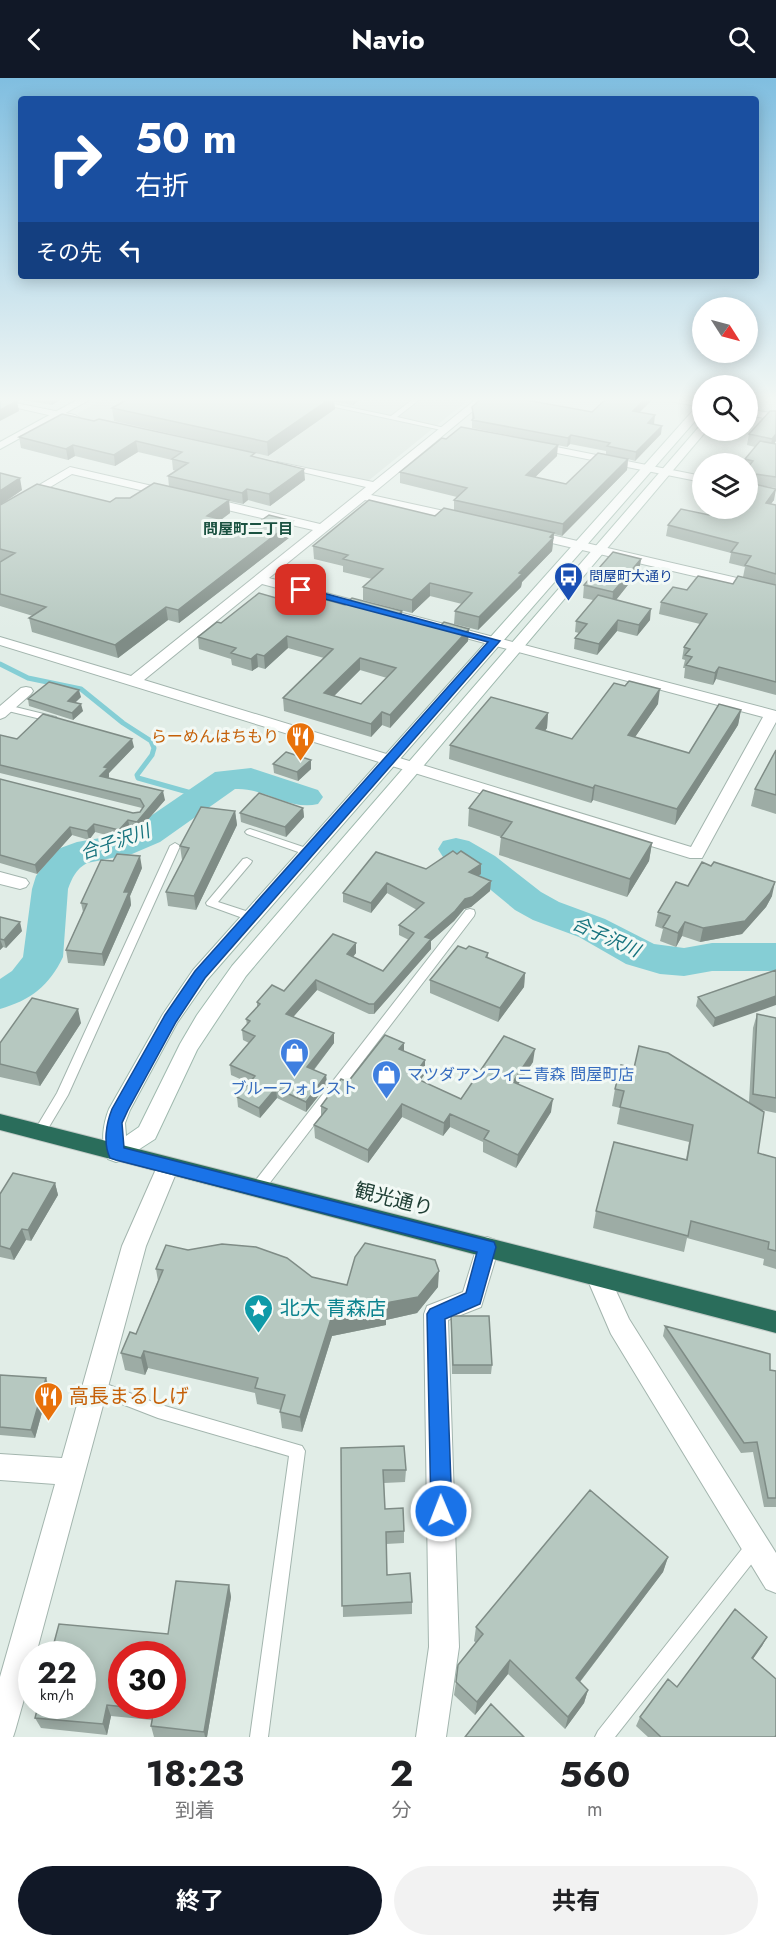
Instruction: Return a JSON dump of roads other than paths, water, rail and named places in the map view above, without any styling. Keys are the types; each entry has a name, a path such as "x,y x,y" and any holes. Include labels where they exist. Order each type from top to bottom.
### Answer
{"highway":[{"name":"観光通り","path":"0,1122 776,1322"}],"street":[{"path":"0,513 58,477"},
{"path":"103,477 321,528"},
{"path":"337,477 375,486"},
{"path":"134,681 321,528 387,477"},
{"path":"639,477 200,975 170,1019 114,1123 116,1153 147,1133 187,1049 224,990 661,477"},
{"path":"362,496 476,522"},
{"path":"522,532 776,591"},
{"path":"0,641 696,854 774,716 258,579"},
{"path":"4,711 26,690"},
{"path":"0,878 20,883"},
{"path":"0,1731 134,1246 168,1166"},
{"path":"431,1737 444,1647 436,1314 473,1299 487,1247"},
{"path":"598,1276 620,1326 776,1579"},
{"path":"0,1467 73,1472"}],"lane":[{"path":"4,711 61,721"},
{"path":"250,832 308,852"},
{"path":"39,1132 62,1095 175,846"},
{"path":"247,861 211,903 251,917"},
{"path":"256,1189 470,913"},
{"path":"95,1386 158,1411 297,1451 259,1737"},
{"path":"604,1737 755,1546"}],"waterway":[{"path":"0,664 28,678 81,689 123,723 151,741 154,748 152,755 137,775 138,778 202,796"},
{"name":"合子沢川","path":"0,995 26,981 40,964 43,957 50,889 54,876 68,858 77,853 119,846 148,834 227,779 251,778 306,797"},
{"name":"合子沢川","path":"456,849 482,864 528,901 546,911 592,928 640,954 660,960 684,962 712,957 776,957"}],"place":[{"name":"問屋町大通り","path":"568,602"},
{"name":"らーめんはちもり","path":"300,762"},
{"name":"ブルーフォレスト","path":"294,1078"},
{"name":"マツダアンフィニ青森 問屋町店","path":"386,1100"},
{"name":"北大 青森店","path":"259,1334"},
{"name":"高長まるしげ","path":"48,1422"}],"district":[{"name":"問屋町二丁目","path":"248,529"}]}
